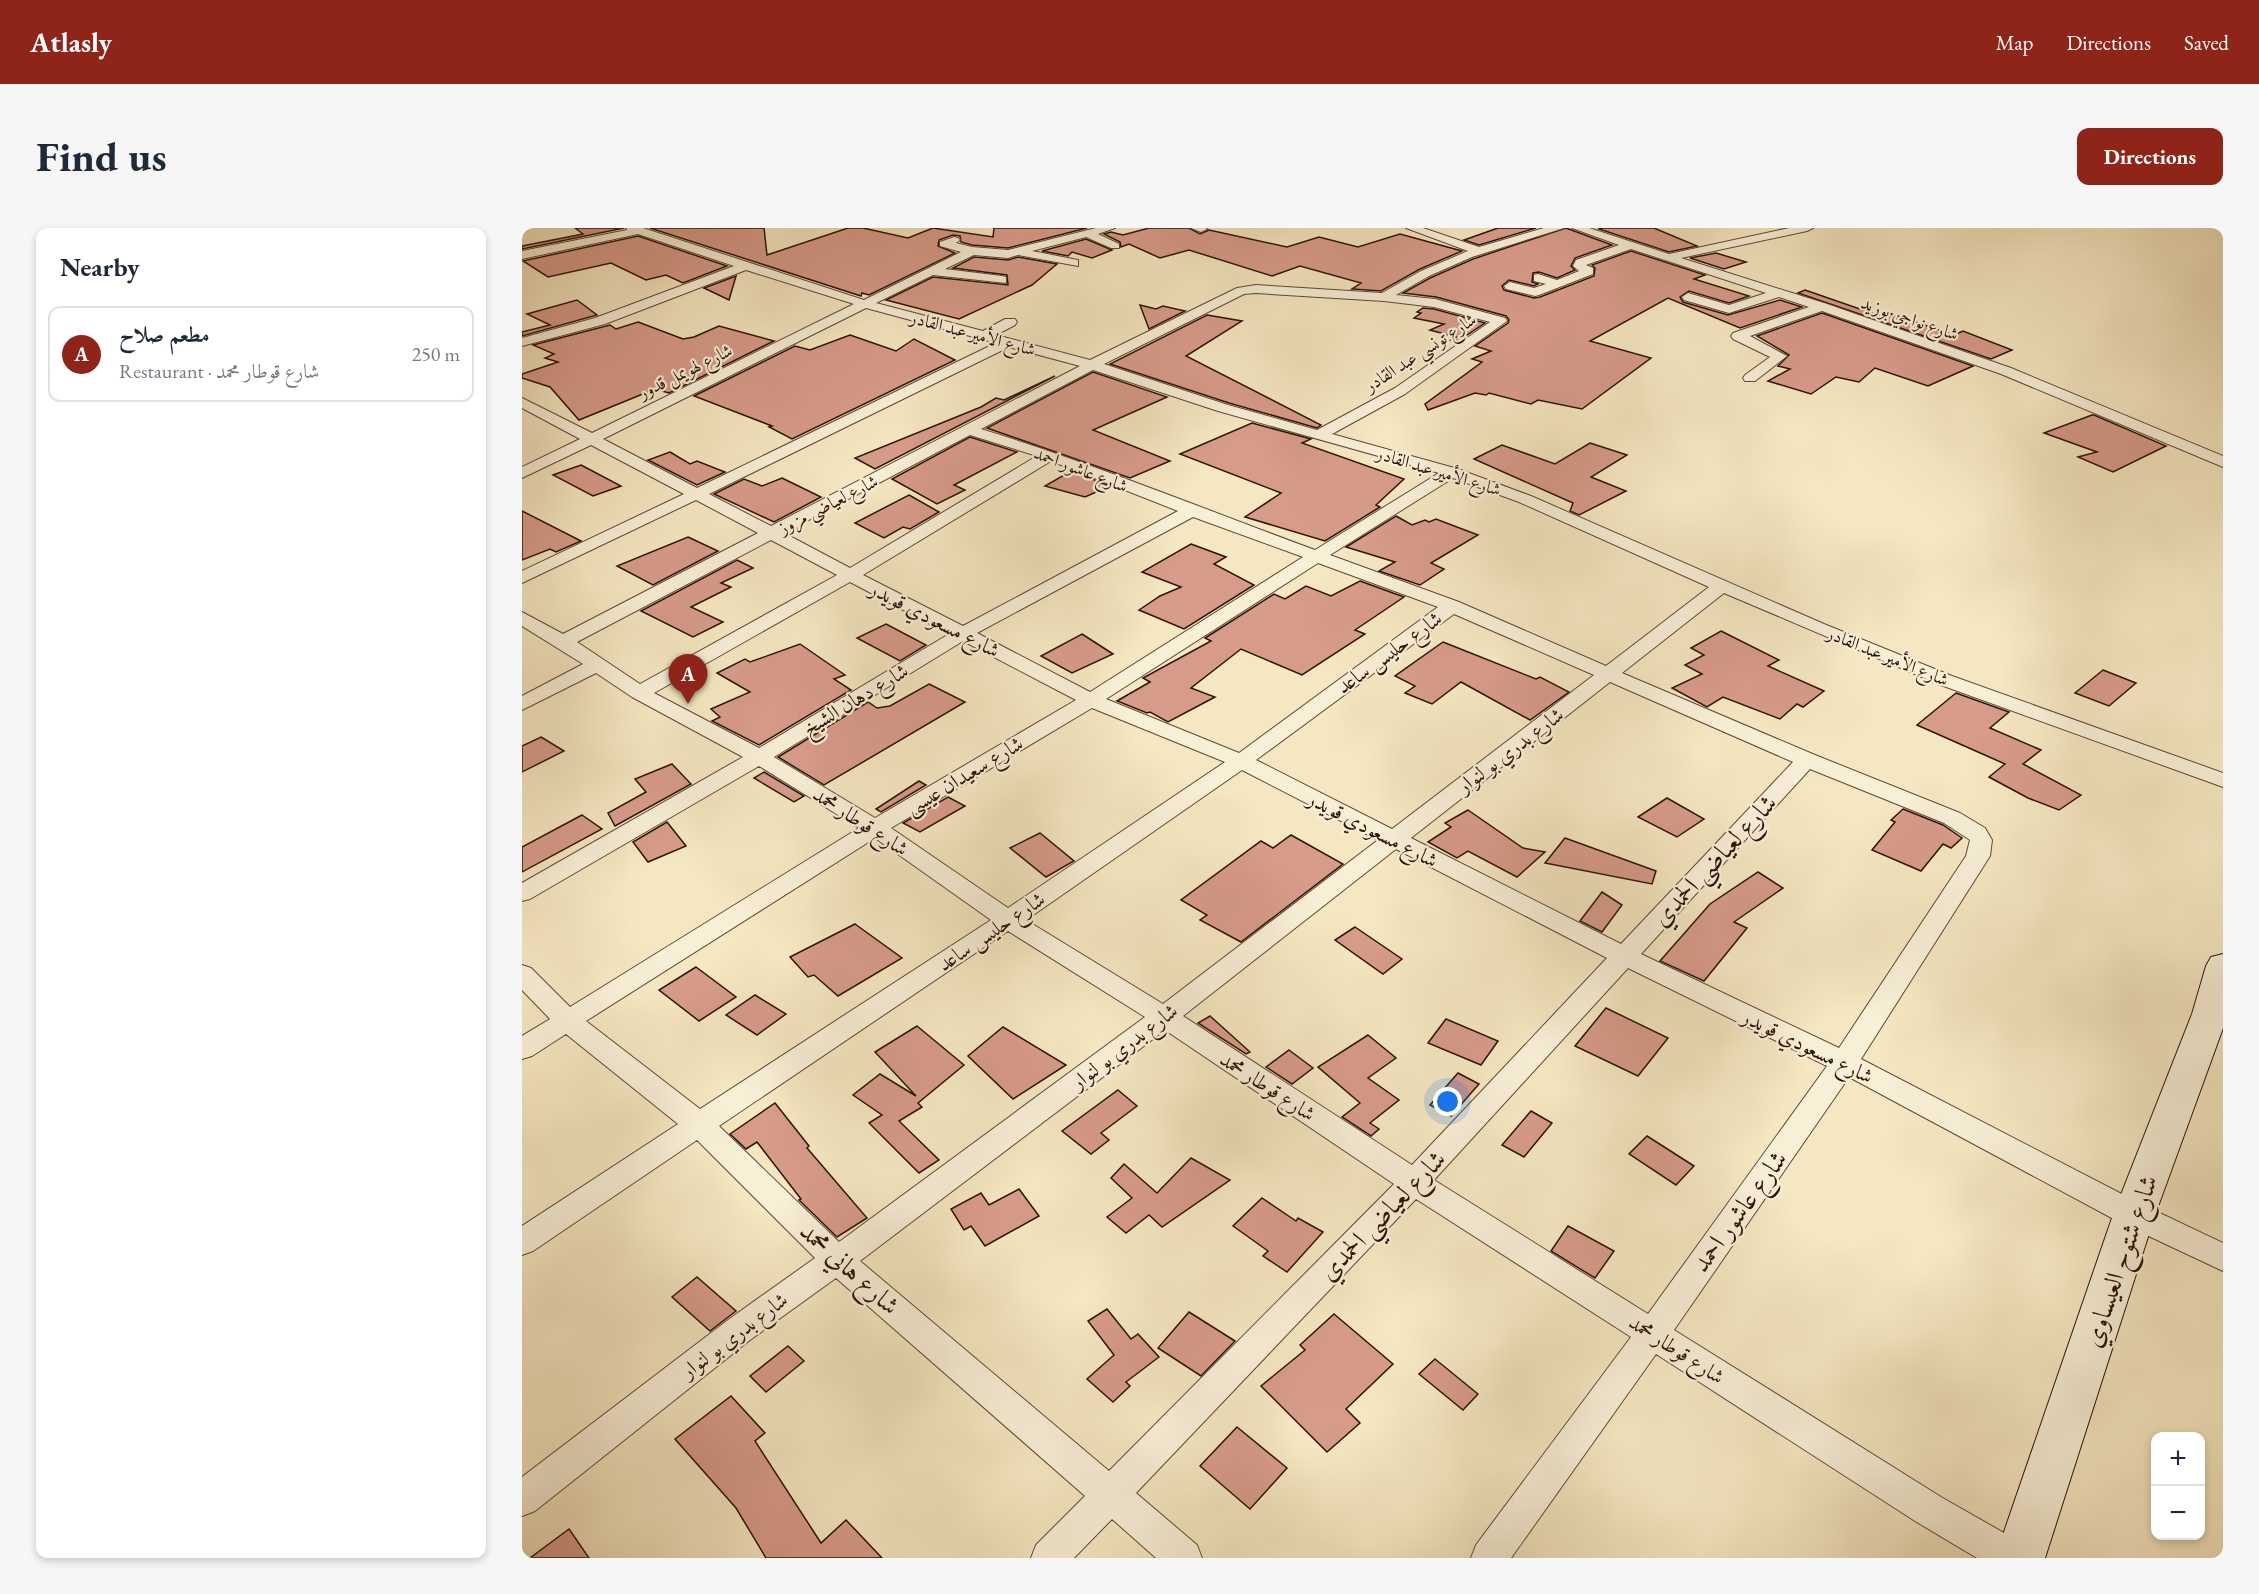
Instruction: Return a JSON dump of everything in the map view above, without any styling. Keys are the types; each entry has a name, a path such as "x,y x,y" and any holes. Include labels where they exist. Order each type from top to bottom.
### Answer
{"street":[{"path":"954,240 944,244 972,251 1005,254 1109,228"},
{"path":"1412,228 1477,250"},
{"path":"1384,297 1412,279 1477,250 1558,228"},
{"name":"شارع نواجي بوزيد","path":"1578,228 1822,307 2038,383 2223,462"},
{"path":"1669,257 1807,228"},
{"path":"522,255 634,229"},
{"name":"شارع الأمير عبد القادر","path":"634,229 865,304 1093,365 1223,408 1452,472 1525,499 1722,586 1945,680 2223,780"},
{"path":"1088,234 1116,246"},
{"path":"1510,286 1535,292 1589,272 1579,266 1580,263 1631,245"},
{"name":"شارع لهويمل قدور","path":"522,473 972,251"},
{"path":"1017,252 1074,264"},
{"path":"522,342 600,321 746,266"},
{"path":"931,271 1002,280"},
{"path":"1538,278 1558,284"},
{"name":"شارع لعياضي مزوز","path":"563,642 1093,365 1241,291 1256,289 1384,297"},
{"path":"1688,297 1729,309 1778,293"},
{"name":"شارع تونسي عبد القادر","path":"1318,435 1400,391 1500,321 1436,303 1384,297"},
{"path":"1750,378 1780,356 1738,336 1822,307"},
{"path":"984,336 1010,322"},
{"path":"522,578 698,495 987,354 1007,342"},
{"name":"شارع مسعودي قويدر","path":"522,402 850,576 1091,700 1241,761 1624,956 1844,1062 2134,1215 2223,1258"},
{"name":"شارع عاشور احمد","path":"970,430 1050,455 1191,511 1452,606 1807,760 1967,826 1977,833 1981,840 1978,856 1917,955 1844,1062 1489,1558"},
{"path":"2201,453 2223,443"},
{"path":"639,693 850,576 1050,455"},
{"name":"شارع سعيدان عيسى","path":"522,1049 875,828 1091,700 1452,472"},
{"name":"شارع دهان الشيخ","path":"522,893 759,757 962,634 1191,511"},
{"name":"شارع بدري بو لنوار","path":"522,1499 738,1330 837,1260 1164,1017 1393,839 1610,675 1722,586"},
{"name":"شارع حليس ساعد","path":"522,1242 1008,920 1241,761 1452,606"},
{"name":"شارع قوطار محمد","path":"522,618 598,664 639,693 759,757 875,828 1008,920 1164,1017 1414,1182 1928,1509 2012,1558"},
{"path":"522,704 598,664"},
{"name":"شارع لعياضي الحمدي","path":"1049,1558 1414,1182 1807,760"},
{"name":"شارع شتوح العيساوي","path":"2020,1558 2134,1215 2217,1017 2223,966"},
{"name":"شارع هاني محمد","path":"522,974 568,1021 700,1125 837,1260 1184,1558"}],"building":[{"path":"575,228 624,228 522,249 522,246 583,234"},
{"path":"650,228 764,228 767,255 848,228 863,228 908,238 933,228 993,237 994,228 1087,228 1008,248 972,245 961,242 960,236 953,235 939,240 938,246 955,253 869,295 862,293 861,296"},
{"path":"1149,228 1189,228 1200,234 1209,230 1287,247 1319,237 1358,247 1400,234 1462,251 1420,269 1381,291 1352,289 1361,283 1300,266 1272,276 1189,250 1160,258 1129,244 1121,247 1120,242 1104,234 1111,232 1123,235"},
{"path":"1498,228 1536,228 1479,245 1464,240"},
{"path":"1566,228 1612,245 1575,258 1571,266 1575,270 1557,278 1539,272 1533,273 1532,282 1538,284 1534,286 1509,280 1502,286 1504,290 1534,298 1540,297 1594,276 1595,268 1592,265 1631,251 1705,275 1694,279 1749,296 1729,303 1689,291 1680,297 1683,302 1728,315 1780,300 1802,307 1740,328 1668,298 1590,341 1651,358 1582,409 1538,400 1531,404 1489,393 1486,395 1475,393 1428,410 1425,404 1482,362 1472,359 1491,351 1475,346 1509,320 1506,316 1436,297 1403,293 1473,259"},
{"path":"1654,228 1697,246 1669,252 1599,229"},
{"path":"638,236 727,266 683,283 666,275 646,280 611,263 548,277 523,261"},
{"path":"1086,239 1112,250 1092,258 1072,252 1068,256 1042,251"},
{"path":"1716,253 1746,262 1724,269 1690,258"},
{"path":"974,257 1008,260 1018,257 1057,264 1032,285 959,319 886,300 933,277 1008,285 1007,275 953,268"},
{"path":"736,276 729,300 704,288"},
{"path":"1805,290 1880,316 1889,313 1954,335 1963,331 2012,350 1991,359 1798,293"},
{"path":"577,300 597,315 522,336 522,332 550,325 527,314"},
{"path":"1140,305 1156,309 1163,306 1185,311 1149,329"},
{"path":"1423,308 1485,323 1458,341 1451,340 1456,337 1430,330 1444,324 1414,318 1421,313 1417,312"},
{"path":"1822,313 1973,366 1928,386 1875,368 1859,382 1836,377 1811,394 1768,381 1790,369 1778,366 1789,355 1757,336"},
{"path":"1207,315 1242,321 1186,356 1321,425 1317,428 1229,403 1110,364"},
{"path":"638,322 683,339 694,337 719,326 774,341 669,393 655,389 579,420 550,387 522,378 522,374 558,362 545,358 554,354 533,345 610,325 616,329"},
{"path":"850,335 896,351 914,339 955,360 792,439 769,427 772,426 694,396 795,346 810,350"},
{"path":"1093,372 1167,397 1093,430 1170,461 1130,478 987,428"},
{"path":"1055,376 875,469 855,458 981,407 996,398 1004,400"},
{"path":"2092,415 2166,446 2113,472 2078,457 2097,452 2044,433"},
{"path":"1252,423 1311,439 1302,443 1404,479 1376,505 1380,507 1325,541 1245,517 1281,493 1180,454"},
{"path":"970,437 1017,452 954,485 965,490 937,504 892,479"},
{"path":"1590,443 1627,455 1591,477 1626,491 1579,515 1570,511 1573,503 1474,459 1502,445 1555,464"},
{"path":"670,452 690,464 697,461 725,472 697,485 648,460"},
{"path":"581,465 621,486 593,496 553,475"},
{"path":"1071,471 1110,486 1085,497 1045,486"},
{"path":"782,478 821,497 774,522 714,494 744,479 762,486"},
{"path":"909,495 939,512 910,529 903,527 884,538 855,523"},
{"path":"522,511 581,541 556,552 550,549 522,560"},
{"path":"1396,516 1412,525 1436,519 1478,535 1431,563 1444,569 1420,585 1379,571 1395,562 1346,547"},
{"path":"688,537 718,551 653,585 617,566"},
{"path":"1191,544 1226,557 1214,564 1254,585 1184,629 1139,610 1160,596 1181,587 1142,572"},
{"path":"737,560 753,568 721,583 731,587 691,607 723,622 693,637 641,611"},
{"path":"1360,581 1404,597 1355,630 1365,634 1302,675 1241,649 1191,688 1215,697 1168,722 1150,712 1147,713 1117,701 1150,682 1143,678 1211,641 1205,638 1274,594 1285,599 1306,586 1331,596"},
{"path":"886,624 926,645 900,661 857,638"},
{"path":"1721,631 1779,660 1768,666 1824,691 1803,707 1797,704 1780,719 1723,697 1707,707 1672,688 1702,674 1685,665 1704,655 1691,648"},
{"path":"1082,634 1113,654 1072,673 1041,656"},
{"path":"1443,642 1536,679 1540,677 1569,692 1530,720 1461,682 1432,704 1405,693 1415,686 1395,676"},
{"path":"800,644 845,675 834,679 851,690 759,745 712,721 720,717 711,709 750,692 717,673 745,659 750,662"},
{"path":"2103,670 2136,683 2109,706 2075,693"},
{"path":"929,684 965,702 824,785 778,757 868,702 877,708 890,706"},
{"path":"1956,693 2009,712 1990,728 2041,750 2023,764 2081,795 2059,810 2028,798 1989,777 2005,764 1917,725"},
{"path":"541,737 564,751 522,772 522,746"},
{"path":"672,764 691,784 615,826 608,813 646,792 635,779"},
{"path":"764,772 804,796 794,802 754,778"},
{"path":"919,781 926,785 881,812 876,809"},
{"path":"948,797 965,806 920,832 903,823"},
{"path":"1667,798 1704,819 1677,837 1638,817"},
{"path":"1903,809 1943,825 1962,838 1951,848 1943,844 1921,871 1872,850 1895,822 1891,820"},
{"path":"1468,810 1523,848 1545,852 1517,877 1468,851 1457,858 1428,842 1451,827 1445,823"},
{"path":"582,815 602,829 522,872 522,847"},
{"path":"667,822 686,846 648,862 633,842"},
{"path":"1040,833 1074,861 1046,877 1010,848"},
{"path":"1291,835 1343,864 1241,942 1200,920 1207,915 1181,900 1261,841 1273,848"},
{"path":"1565,838 1656,871 1652,884 1545,863"},
{"path":"1758,872 1783,888 1734,922 1747,928 1704,981 1660,961 1710,904"},
{"path":"1602,892 1622,905 1602,932 1580,921"},
{"path":"855,924 902,958 838,996 814,975 808,977 790,957"},
{"path":"1355,927 1402,959 1383,974 1335,940"},
{"path":"696,967 736,997 699,1021 659,990"},
{"path":"755,995 786,1014 757,1035 726,1015"},
{"path":"1606,1008 1668,1038 1638,1076 1575,1046"},
{"path":"1210,1016 1250,1052 1246,1054 1198,1023"},
{"path":"1446,1019 1498,1041 1481,1065 1428,1043"},
{"path":"917,1026 964,1065 918,1103 922,1107 899,1121 939,1160 919,1173 869,1123 882,1115 853,1095 880,1074 916,1096 875,1052"},
{"path":"1003,1027 1066,1065 1013,1099 968,1056"},
{"path":"1368,1035 1396,1058 1368,1078 1399,1100 1370,1123 1379,1129 1371,1136 1342,1117 1360,1103 1318,1067"},
{"path":"1289,1050 1313,1068 1292,1084 1266,1067"},
{"path":"1458,1073 1479,1084 1451,1116 1430,1105"},
{"path":"1118,1090 1137,1106 1101,1133 1109,1140 1091,1154 1062,1131"},
{"path":"775,1103 809,1146 807,1148 867,1218 837,1237 799,1200 801,1199 757,1142 746,1149 730,1134"},
{"path":"1531,1111 1552,1123 1524,1157 1502,1145"},
{"path":"1647,1136 1694,1166 1676,1185 1629,1154"},
{"path":"1191,1158 1230,1180 1162,1227 1149,1215 1126,1233 1107,1217 1132,1198 1111,1178 1124,1164 1157,1193"},
{"path":"1019,1189 1039,1216 985,1246 971,1226 964,1230 951,1209 981,1193 989,1205"},
{"path":"1262,1198 1296,1221 1298,1218 1323,1232 1287,1272 1263,1256 1268,1251 1233,1226"},
{"path":"1568,1226 1614,1251 1595,1278 1551,1251"},
{"path":"697,1277 736,1311 710,1331 672,1297"},
{"path":"1107,1309 1131,1339 1138,1334 1159,1357 1126,1382 1130,1386 1113,1402 1087,1379 1114,1355 1088,1321"},
{"path":"1189,1312 1235,1341 1201,1376 1158,1348"},
{"path":"1334,1314 1393,1364 1346,1409 1360,1423 1327,1452 1261,1386 1305,1350 1300,1345"},
{"path":"788,1346 804,1361 766,1392 750,1376"},
{"path":"1435,1359 1478,1394 1463,1410 1419,1374"},
{"path":"731,1396 765,1433 755,1441 821,1543 846,1520 882,1558 766,1558 736,1508 675,1439"},
{"path":"1237,1427 1287,1468 1250,1509 1200,1466"},
{"path":"569,1529 589,1558 530,1558"}],"place":[{"name":"مطعم صلاح","path":"688,704"}]}
